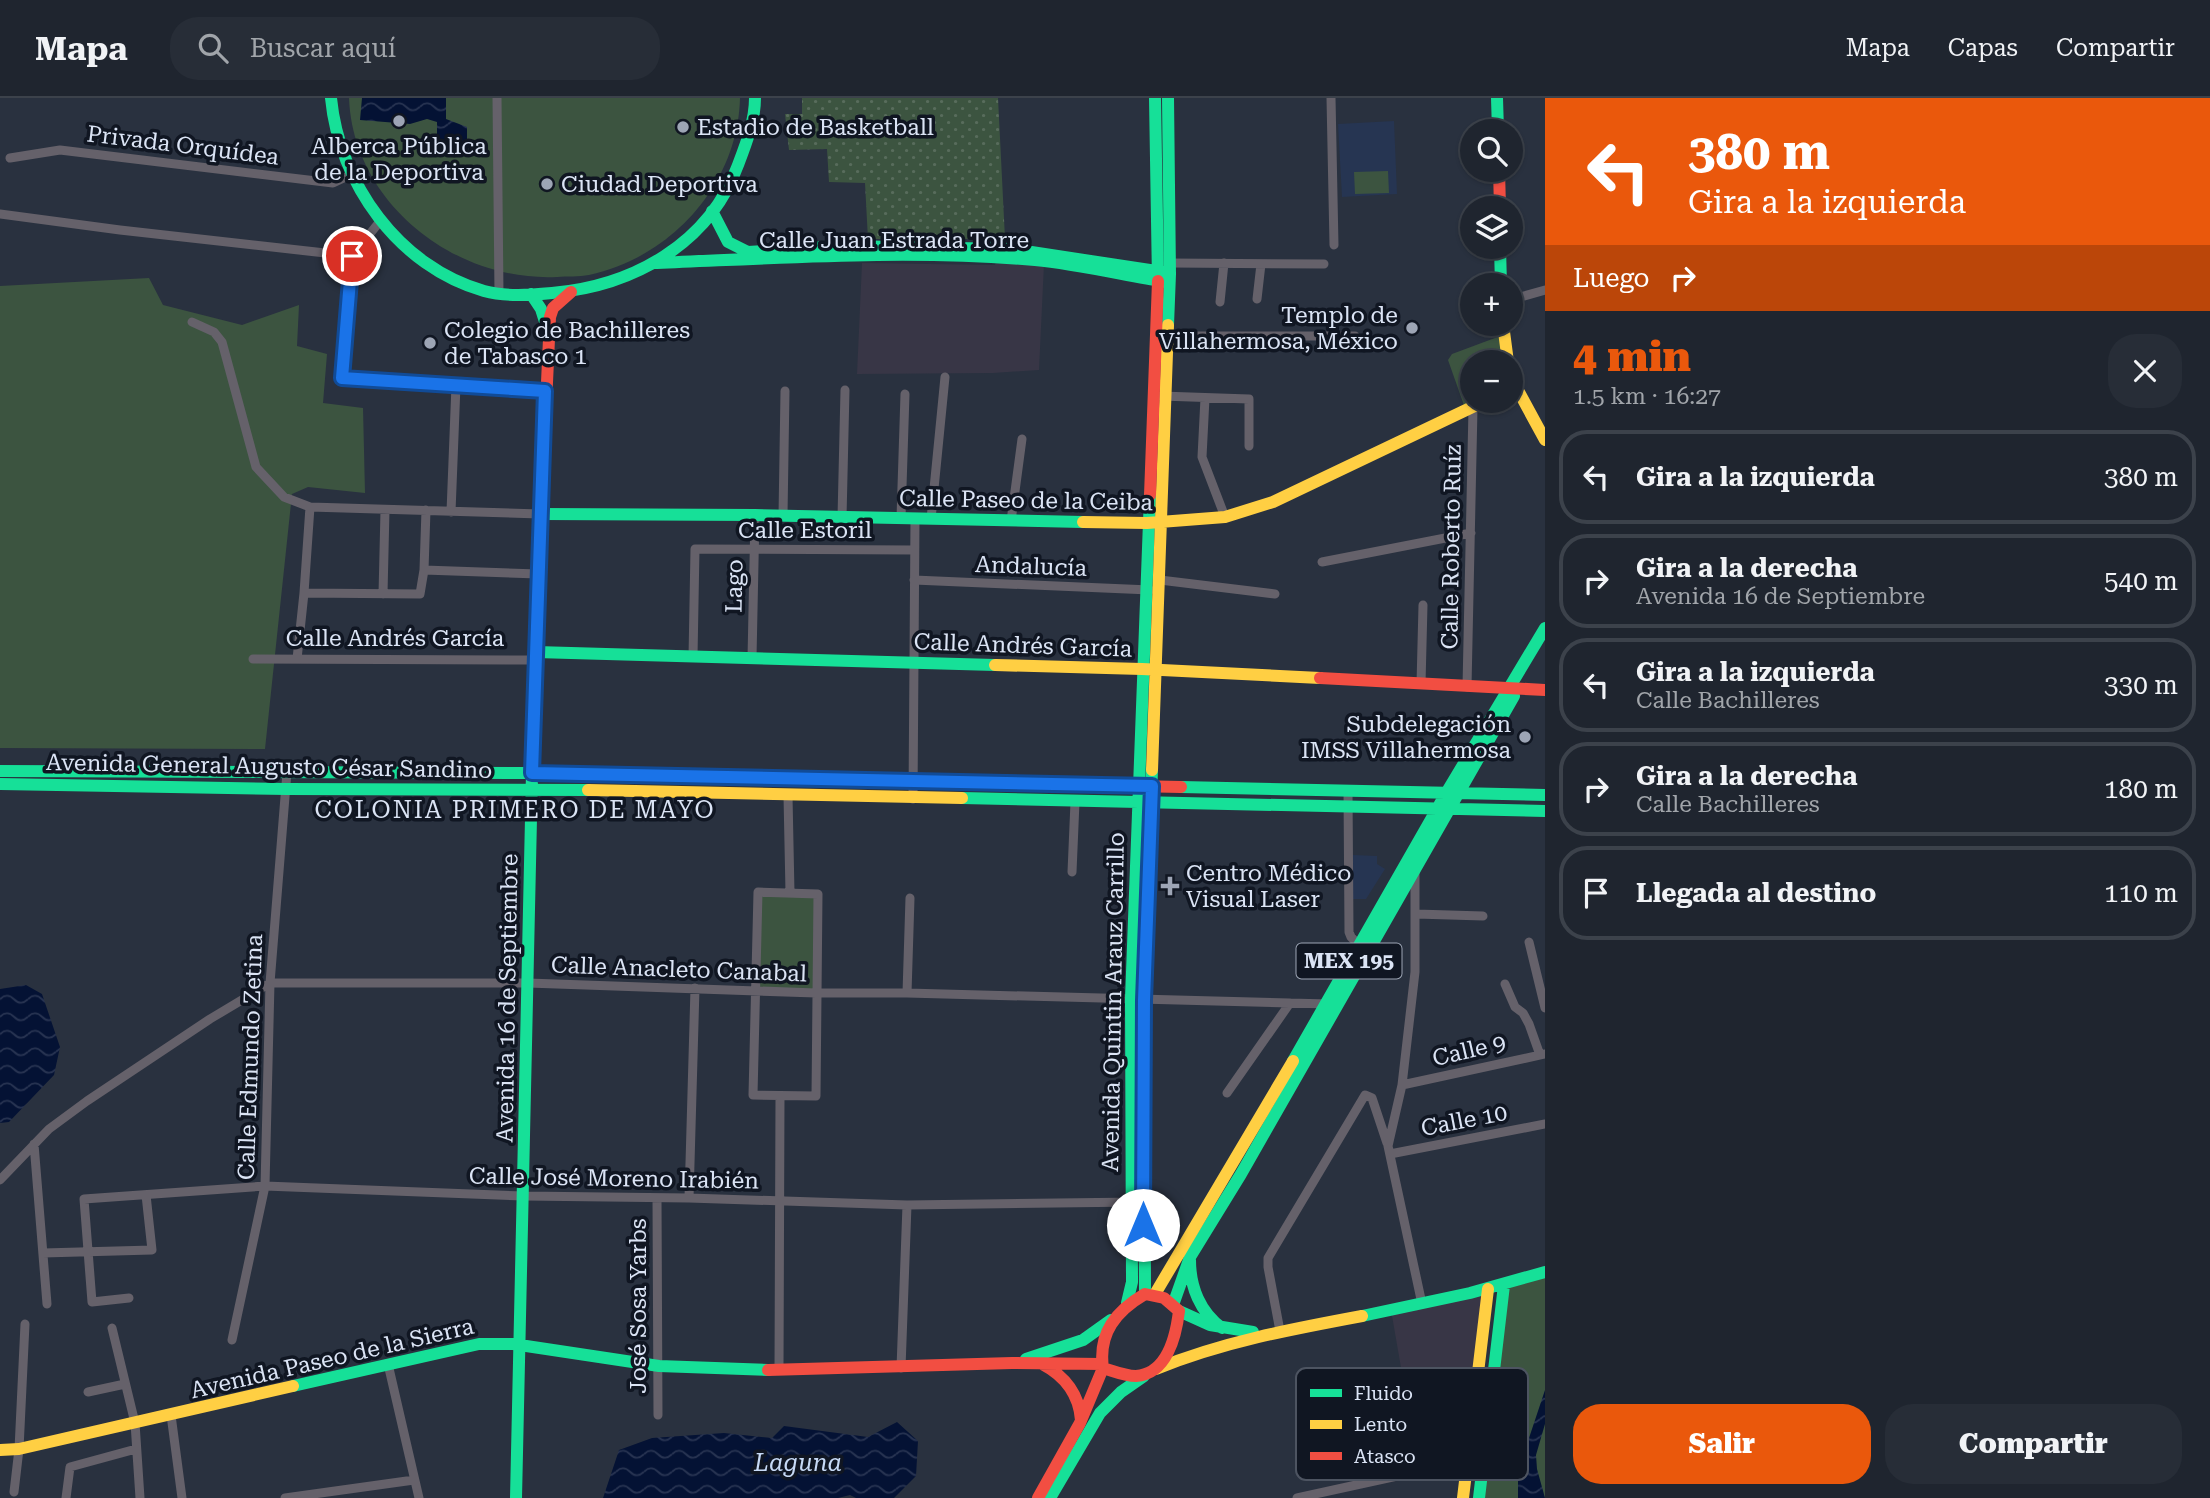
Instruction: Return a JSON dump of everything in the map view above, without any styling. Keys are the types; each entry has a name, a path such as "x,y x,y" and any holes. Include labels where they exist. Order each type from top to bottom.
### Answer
{"main road":[{"path":"331,98 340,147 350,175 364,200 381,220 408,248 456,280 499,294 571,292 616,283 657,263 703,223 712,211 742,159 755,109 755,98"},
{"path":"1155,98 1163,194 1165,274"},
{"path":"1163,194 1168,98"},
{"path":"1497,98 1498,119"},
{"name":"Calle Juan Estrada Torre","path":"712,211 722,233 736,250 815,252"},
{"name":"Calle Juan Estrada Torre","path":"657,263 815,252 850,246 1012,249 1165,274"},
{"name":"Avenida Quintin Arauz Carrillo","path":"1137,1000 1152,804 1163,523 1168,336 1165,274"},
{"name":"Avenida Quintin Arauz Carrillo","path":"1127,1303 1132,1282 1137,1202 1138,785 1147,523 1153,395 1165,274"},
{"name":"Avenida 16 de Septiembre","path":"516,1498 532,773 545,391 548,331 553,308 571,292"},
{"name":"Avenida 16 de Septiembre","path":"531,294 541,309 548,331"},
{"path":"1523,401 1545,440"},
{"name":"Calle Paseo de la Ceiba","path":"541,514 755,515 1147,523 1225,517 1273,502 1462,413"},
{"name":"MEX 195","path":"1176,1308 1191,1255 1332,1004 1358,944 1444,808 1459,795 1545,628"},
{"name":"MEX 195","path":"1150,1294 1415,870 1444,808 1445,795 1513,689 1545,645"},
{"name":"Calle Andrés García","path":"536,656 752,658 1142,669 1545,690"},
{"name":"Avenida General Augusto César Sandino","path":"0,771 532,773 1138,785 1445,795 1545,795"},
{"name":"Avenida General Augusto César Sandino","path":"0,784 287,789 532,789 1545,811"},
{"name":"Avenida Quintin Arauz Carrillo","path":"1137,1202 1150,1294"},
{"path":"1191,1255 1195,1290 1211,1321 1222,1328"},
{"path":"1050,1498 1100,1413 1121,1392 1150,1372 1210,1348 1273,1332 1422,1304 1504,1285 1545,1272"},
{"path":"1494,1368 1504,1285"},
{"path":"1478,1368 1488,1289"},
{"path":"1038,1498 1080,1423 1103,1366 1104,1343 1111,1320 1127,1303 1150,1294 1210,1325 1273,1332"},
{"path":"1103,1366 1124,1375 1150,1372 1167,1353 1174,1337 1176,1308"},
{"name":"Avenida Paseo de la Sierra","path":"1012,1363 1071,1344 1093,1334 1111,1320"},
{"name":"Avenida Paseo de la Sierra","path":"0,1450 19,1450 479,1344 521,1346 659,1366 779,1370 1012,1363 1103,1366"},
{"path":"1042,1364 1059,1374 1074,1392 1080,1410 1080,1423"},
{"path":"1463,1498 1465,1480"},
{"path":"1479,1498 1481,1480"}],"street":[{"path":"497,98 499,294"},
{"path":"1331,98 1334,245"},
{"name":"Privada Orquídea","path":"10,158 60,150 333,183 350,175"},
{"path":"0,214 352,256"},
{"path":"381,220 352,256 342,378 545,391"},
{"path":"1220,302 1224,263"},
{"path":"1165,274 1224,263 1324,264"},
{"path":"1257,299 1261,264"},
{"path":"1523,296 1545,290"},
{"path":"192,322 214,332 222,342 256,467 284,497 310,507 541,514"},
{"path":"1168,336 1355,336"},
{"path":"931,519 945,377"},
{"path":"452,512 456,385"},
{"path":"842,518 845,390"},
{"path":"783,516 785,391"},
{"path":"901,518 905,394"},
{"path":"1153,395 1249,399 1248,446"},
{"path":"1205,398 1202,457 1225,517"},
{"name":"Calle Roberto Ruíz","path":"1467,687 1473,413"},
{"path":"1011,521 1022,439"},
{"path":"297,659 310,507"},
{"path":"383,594 385,510"},
{"path":"304,593 420,594 424,570 426,510"},
{"name":"Lago","path":"752,658 755,515"},
{"path":"913,799 915,518"},
{"path":"1322,562 1471,533"},
{"name":"Calle Estoril","path":"693,657 695,549 914,550"},
{"path":"424,570 538,574"},
{"name":"Andalucía","path":"914,580 1146,589 1160,585 1275,594"},
{"path":"1421,684 1423,605"},
{"name":"Calle Andrés García","path":"253,659 536,656"},
{"name":"Calle Edmundo Zetina","path":"232,1340 265,1186 270,983 287,772"},
{"path":"1348,792 1349,932 1358,944"},
{"path":"788,796 790,893"},
{"path":"1072,872 1075,802"},
{"path":"1389,1150 1402,1085 1415,972 1415,870"},
{"path":"758,892 790,893 818,894 816,1096 753,1095 758,892"},
{"path":"907,993 910,898"},
{"path":"1416,914 1483,916"},
{"path":"1529,942 1545,1008"},
{"path":"0,1180 50,1129 123,1076 270,983"},
{"name":"Calle Anacleto Canabal","path":"270,983 528,983 816,993 1332,1004"},
{"path":"1505,984 1515,1007 1522,1012 1531,1026 1543,1054"},
{"path":"690,1198 695,988"},
{"path":"1227,1093 1290,1003"},
{"name":"Calle 9","path":"1402,1085 1543,1054"},
{"path":"1273,1332 1267,1260 1365,1095 1372,1098 1389,1150 1422,1304"},
{"path":"779,1370 780,1096"},
{"name":"Calle 10","path":"1389,1150 1545,1124"},
{"path":"34,1144 47,1304"},
{"name":"Calle José Moreno Irabién","path":"87,1253 84,1199 265,1186 524,1196 907,1205 1137,1202"},
{"path":"43,1253 152,1251 146,1195"},
{"name":"José Sosa Yarbs","path":"657,1198 658,1415"},
{"path":"901,1368 907,1205"},
{"path":"87,1253 92,1303 129,1298"},
{"path":"14,1492 19,1450 25,1324"},
{"path":"112,1328 135,1423 140,1498"},
{"path":"388,1364 419,1498"},
{"path":"88,1392 125,1384"},
{"path":"171,1415 182,1498"},
{"path":"66,1498 71,1467 136,1449"},
{"path":"285,1498 414,1480"},
{"path":"1297,1498 1379,1480"}],"shaded area":[{"path":"1394,121 1397,194 1342,197 1338,124"},
{"path":"996,260 1044,264 1039,370 857,374 862,263 995,265"},
{"path":"1353,855 1377,856 1377,864 1385,869 1366,899 1353,899"},
{"path":"1488,1289 1478,1368 1401,1368 1391,1310"}],"green space":[{"name":"Ciudad Deportiva","path":"349,98 740,98 736,130 727,159 713,187 695,212 673,234 647,252 619,266 589,275 557,277 519,275 482,266 447,250 416,229 390,202 369,171 355,136"},
{"path":"802,98 998,98 1005,239 868,239 865,183 829,182 827,149 789,150 785,114 802,114"},
{"path":"1388,171 1389,193 1355,194 1354,172"},
{"path":"149,278 163,305 242,325 299,305 297,346 327,354 323,403 363,408 365,493 308,487 292,494 265,749 0,748 0,286"},
{"path":"1503,336 1506,350 1463,350"},
{"path":"1460,351 1460,394 1448,360 1452,354"},
{"path":"758,892 818,894 816,993 757,990"},
{"path":"1545,1272 1545,1498 1479,1498 1481,1480 1528,1480 1528,1368 1494,1368 1504,1285"}],"water":[{"name":"Alberca Pública de la Deportiva","path":"362,98 446,98 446,119 467,127 467,144 444,146 437,141 437,122 427,119 410,124 360,120"},
{"path":"26,985 42,994 60,1047 54,1075 9,1122 0,1123 0,989"},
{"path":"1545,1390 1545,1424 1536,1455 1545,1498 1518,1498 1518,1480 1528,1480 1528,1441"},
{"name":"Laguna","path":"897,1422 918,1441 916,1476 894,1498 856,1498 850,1495 838,1498 603,1498 619,1450 652,1438 724,1433 772,1438 784,1426 868,1437"}],"traffic: fast":[{"path":"331,98 336,130 346,161 361,190 400,242 425,263 453,279 484,291 518,295 582,289 611,281 639,270 688,238 708,217 725,193 747,141 755,98"},
{"path":"1155,98 1158,281"},
{"path":"1168,98 1168,325"},
{"path":"1497,98 1498,119"},
{"path":"712,211 728,242 748,252 841,246 1012,249 1163,272"},
{"path":"657,263 941,255 1051,262 1166,282"},
{"path":"1500,259 1501,273"},
{"path":"531,294 541,309 547,328"},
{"path":"1127,1303 1132,1282 1131,999 1150,495"},
{"path":"540,514 755,515 1083,522"},
{"path":"516,1498 540,535"},
{"path":"1293,1061 1445,795 1545,628"},
{"path":"536,652 995,665"},
{"path":"1173,1305 1190,1257 1241,1174 1514,696"},
{"path":"1145,1294 1144,1000 1152,770"},
{"path":"0,771 532,773 841,780"},
{"path":"0,784 588,790"},
{"path":"1181,787 1545,795"},
{"path":"962,798 1545,811"},
{"path":"1190,1260 1194,1289 1202,1307 1222,1328"},
{"path":"1362,1316 1470,1293 1545,1272"},
{"path":"1494,1368 1504,1285"},
{"path":"1179,1311 1210,1325 1253,1332"},
{"path":"1026,1359 1083,1340 1111,1320"},
{"path":"293,1386 479,1344 513,1344 659,1366 768,1370"},
{"path":"1050,1498 1100,1413 1121,1392 1144,1376"},
{"path":"1479,1498 1481,1480"}],"traffic: slow":[{"path":"1152,770 1168,325"},
{"path":"1505,336 1506,350"},
{"path":"1523,400 1545,440"},
{"path":"1083,522 1147,523 1225,517 1273,502 1460,413"},
{"path":"995,665 1320,678"},
{"path":"588,790 962,798"},
{"path":"1155,1294 1293,1061"},
{"path":"1479,1368 1488,1289"},
{"path":"1156,1369 1232,1344 1362,1316"},
{"path":"0,1450 19,1449 293,1386"},
{"path":"1463,1498 1465,1480"}],"traffic: jam":[{"path":"1499,182 1500,196"},
{"path":"1150,495 1158,281"},
{"path":"540,535 550,317 553,308 571,292"},
{"path":"1320,678 1545,690"},
{"path":"841,780 1181,787"},
{"path":"1145,1294 1164,1298 1179,1311 1168,1352 1155,1369 1147,1374 1132,1376 1103,1368 1103,1344 1111,1324 1145,1294"},
{"path":"768,1370 1012,1363 1102,1364"},
{"path":"1042,1364 1058,1374 1074,1394 1081,1420"},
{"path":"1038,1498 1080,1423 1103,1368"}],"place":[{"name":"Alberca Pública de la Deportiva","path":"399,121"},
{"name":"Estadio de Basketball","path":"683,127"},
{"name":"Ciudad Deportiva","path":"547,184"},
{"name":"Templo de Villahermosa, México","path":"1412,328"},
{"name":"Colegio de Bachilleres de Tabasco 1","path":"430,343"},
{"name":"Subdelegación IMSS Villahermosa","path":"1525,737"},
{"name":"Centro Médico Visual Laser","path":"1170,886"}],"district":[{"name":"COLONIA PRIMERO DE MAYO","path":"515,810"}],"route":[{"path":"352,256 342,378 545,391 532,773 1152,786 1144,1000 1143,1225"}]}
